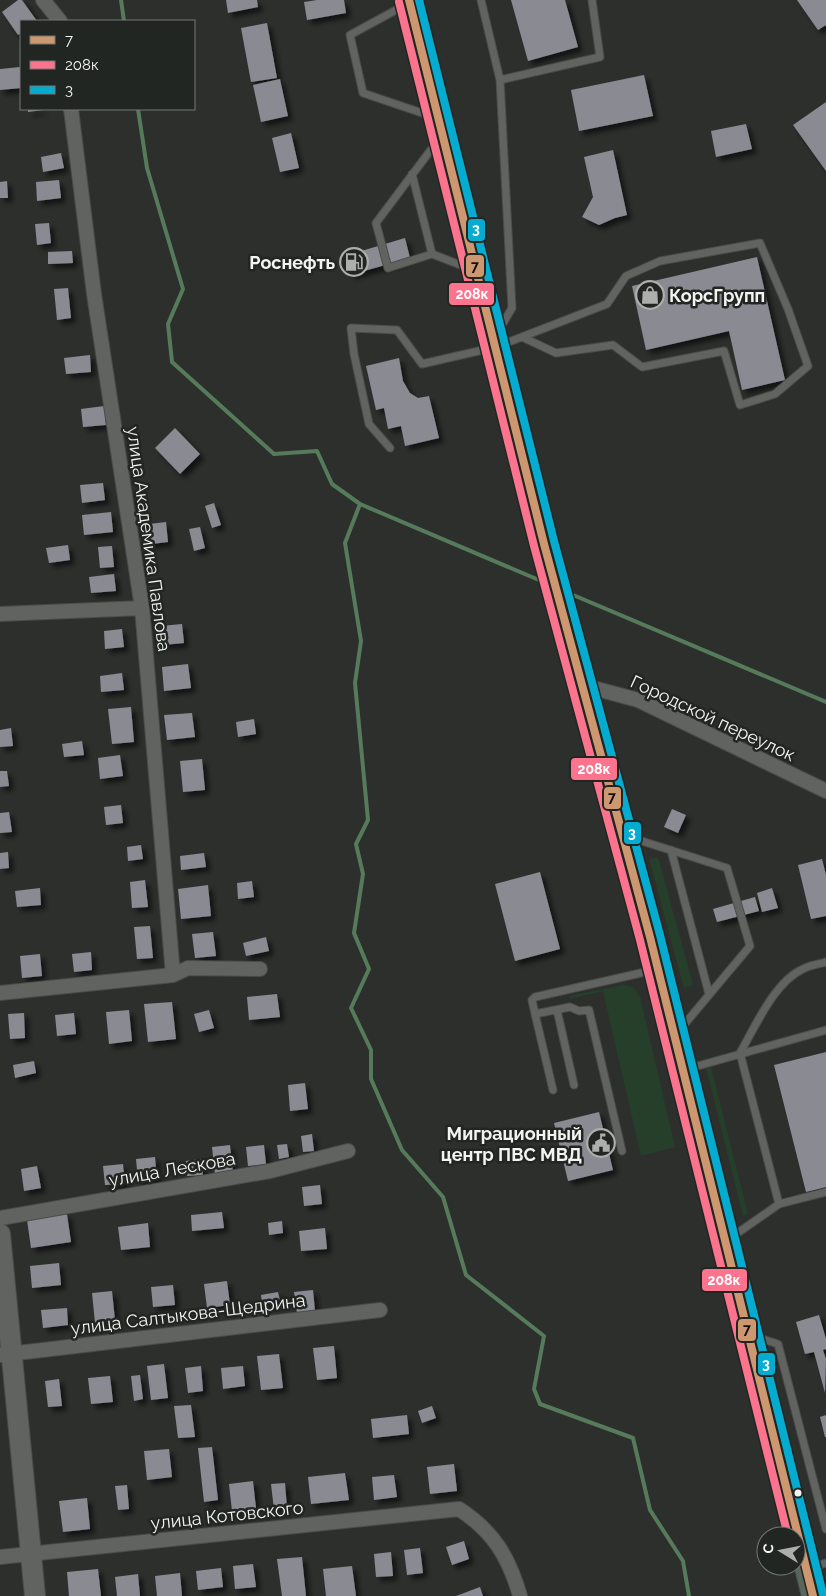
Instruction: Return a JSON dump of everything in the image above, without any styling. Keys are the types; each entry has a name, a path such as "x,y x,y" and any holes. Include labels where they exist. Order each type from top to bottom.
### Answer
{"main road":[{"path":"409,1 547,553 658,969 748,1334 816,1566 813,1596"}],"street":[{"path":"43,0 59,20"},
{"name":"улица Академика Павлова","path":"71,110 94,294 142,608 173,975"},
{"path":"0,614 142,608"},
{"name":"Городской переулок","path":"582,685 638,700 826,791"},
{"path":"0,993 173,975 188,968 260,969"},
{"name":"улица Лескова","path":"0,1218 270,1172 348,1152"},
{"path":"0,1234 6,1354 32,1554 35,1596"},
{"name":"улица Салтыкова-Щедрина","path":"6,1354 380,1310"},
{"name":"улица Котовского","path":"0,1557 458,1509 485,1528 503,1553 515,1578 520,1596"}],"lane":[{"path":"481,0 500,80 512,308 495,343"},
{"path":"500,80 600,57 592,0"},
{"path":"409,1 350,35 363,93 441,127 412,174 376,223 388,268 432,254 476,272"},
{"path":"412,174 432,254"},
{"path":"390,448 369,424 354,354 351,328 397,330 422,364 522,337 607,304 626,276 660,261 760,243 788,309 808,366 775,394 740,405 724,351 642,367 613,345 556,353 522,337"},
{"path":"623,835 727,868 750,946 674,1036"},
{"path":"671,850 709,994"},
{"path":"779,1204 740,1053 776,991 802,969 826,962"},
{"path":"553,1090 532,1000 535,997 658,969"},
{"path":"536,1014 570,1007 579,1011 589,1010 622,1151"},
{"path":"557,1010 574,1085"},
{"path":"683,1070 826,1030"},
{"path":"725,1243 779,1204 826,1192"},
{"path":"748,1334 778,1344 826,1529"}],"green space":[{"path":"658,857 693,985 684,988 649,859"},
{"path":"623,985 633,987 640,997 675,1147 641,1156 603,991 570,999 569,996"},
{"path":"711,1067 748,1214 743,1216 706,1068"}],"building":[{"path":"18,0 22,0 36,20 20,20 20,34 18,35 2,12"},
{"path":"226,0 257,0 258,7 228,13"},
{"path":"344,0 346,13 307,20 304,2"},
{"path":"511,0 565,0 578,47 528,61"},
{"path":"797,0 826,0 826,25 818,30"},
{"path":"267,23 277,78 251,82 241,28"},
{"path":"20,67 20,88 0,90 0,69"},
{"path":"644,75 653,116 579,131 571,90"},
{"path":"280,79 288,116 261,122 253,85"},
{"path":"826,102 826,171 793,125"},
{"path":"746,124 752,149 716,157 711,131"},
{"path":"291,133 299,168 280,172 272,138"},
{"path":"613,150 627,215 599,225 582,217 593,197 584,157"},
{"path":"61,153 64,168 43,172 41,157"},
{"path":"59,180 61,198 37,201 36,182"},
{"path":"7,181 8,198 0,198 0,182"},
{"path":"49,223 51,243 37,245 35,224"},
{"path":"405,238 410,258 350,275 344,252 357,248 358,252"},
{"path":"72,251 73,263 48,264 48,252"},
{"path":"757,257 785,380 742,390 729,331 646,350 632,286"},
{"path":"68,288 71,318 57,320 54,289"},
{"path":"90,355 91,372 66,374 64,358"},
{"path":"399,358 403,381 410,393 418,398 429,396 439,438 405,446 401,426 388,429 384,408 376,410 366,366"},
{"path":"104,406 106,425 83,427 81,409"},
{"path":"175,428 200,454 180,474 155,448"},
{"path":"103,483 105,500 82,503 80,485"},
{"path":"214,503 221,525 212,528 205,506"},
{"path":"111,512 113,532 84,535 82,515"},
{"path":"166,522 168,542 143,545 141,525"},
{"path":"200,527 205,548 194,551 189,529"},
{"path":"68,545 70,560 49,563 46,548"},
{"path":"112,546 114,567 100,568 98,547"},
{"path":"114,574 116,591 91,593 89,577"},
{"path":"182,624 184,643 163,645 161,626"},
{"path":"122,629 124,647 105,649 104,631"},
{"path":"188,664 191,688 164,691 162,667"},
{"path":"122,673 124,690 101,692 100,676"},
{"path":"131,707 134,742 112,744 108,709"},
{"path":"192,713 195,737 167,740 164,715"},
{"path":"254,719 256,734 238,737 236,722"},
{"path":"11,728 13,746 0,747 0,730"},
{"path":"82,741 84,755 64,757 62,744"},
{"path":"120,755 123,776 100,779 98,758"},
{"path":"202,759 205,790 183,792 180,761"},
{"path":"0,771 7,771 9,786 0,787"},
{"path":"121,805 123,823 106,825 104,807"},
{"path":"672,809 686,815 678,833 664,827"},
{"path":"9,812 12,832 0,833 0,813"},
{"path":"141,845 143,859 128,861 127,847"},
{"path":"8,852 9,868 0,869 0,853"},
{"path":"204,853 206,867 181,870 180,856"},
{"path":"822,859 826,875 826,916 811,919 798,865"},
{"path":"540,872 560,949 515,961 495,884"},
{"path":"145,880 148,907 132,908 130,882"},
{"path":"252,881 254,897 238,899 237,883"},
{"path":"208,885 211,916 181,919 178,889"},
{"path":"40,888 41,905 17,907 15,891"},
{"path":"772,888 778,908 762,912 757,893"},
{"path":"755,897 759,911 717,922 713,909"},
{"path":"150,926 153,958 137,959 134,927"},
{"path":"213,932 216,956 195,958 192,934"},
{"path":"266,937 269,951 246,956 243,943"},
{"path":"91,952 92,970 74,972 72,954"},
{"path":"40,954 42,976 22,978 20,956"},
{"path":"277,994 280,1017 249,1020 247,997"},
{"path":"172,1002 176,1039 148,1042 144,1004"},
{"path":"129,1010 132,1041 109,1044 106,1012"},
{"path":"209,1010 214,1028 199,1032 194,1014"},
{"path":"24,1013 25,1038 10,1039 8,1014"},
{"path":"74,1013 76,1034 57,1036 55,1015"},
{"path":"826,1052 826,1187 806,1192 774,1065"},
{"path":"34,1061 36,1073 15,1078 13,1065"},
{"path":"305,1083 308,1109 290,1111 288,1085"},
{"path":"599,1112 613,1170 568,1181 554,1123"},
{"path":"312,1134 314,1151 303,1152 301,1136"},
{"path":"287,1144 289,1157 279,1159 277,1145"},
{"path":"230,1145 233,1173 215,1175 212,1147"},
{"path":"264,1145 266,1164 248,1166 246,1147"},
{"path":"155,1157 157,1179 138,1181 136,1159"},
{"path":"201,1159 203,1175 187,1176 186,1161"},
{"path":"123,1164 125,1184 105,1185 103,1166"},
{"path":"37,1166 41,1188 24,1191 21,1169"},
{"path":"320,1185 322,1204 304,1206 302,1187"},
{"path":"222,1212 224,1228 192,1231 191,1215"},
{"path":"67,1214 71,1242 31,1248 27,1220"},
{"path":"282,1221 283,1233 269,1235 268,1223"},
{"path":"148,1223 150,1247 121,1250 118,1227"},
{"path":"325,1228 327,1249 301,1251 299,1231"},
{"path":"59,1263 61,1285 32,1288 30,1266"},
{"path":"227,1281 230,1305 207,1308 204,1284"},
{"path":"173,1285 175,1305 153,1307 151,1287"},
{"path":"313,1290 315,1311 297,1313 294,1292"},
{"path":"112,1291 115,1320 95,1323 92,1293"},
{"path":"278,1292 280,1301 262,1304 261,1295"},
{"path":"67,1308 68,1325 43,1328 41,1310"},
{"path":"819,1315 826,1339 826,1349 823,1350 826,1359 825,1393 814,1352 805,1354 796,1322"},
{"path":"334,1346 337,1378 317,1380 313,1348"},
{"path":"279,1354 283,1388 261,1390 257,1356"},
{"path":"164,1364 168,1398 151,1400 147,1366"},
{"path":"201,1366 203,1391 188,1393 185,1368"},
{"path":"243,1366 245,1386 223,1389 221,1368"},
{"path":"140,1375 143,1399 134,1401 131,1376"},
{"path":"110,1376 113,1402 91,1404 88,1378"},
{"path":"59,1379 62,1406 48,1407 45,1381"},
{"path":"191,1405 195,1437 178,1438 174,1406"},
{"path":"432,1406 436,1418 422,1423 418,1411"},
{"path":"407,1415 409,1434 373,1438 371,1419"},
{"path":"826,1415 826,1437 825,1437 820,1417"},
{"path":"212,1447 218,1500 204,1502 198,1448"},
{"path":"169,1449 172,1477 147,1480 144,1451"},
{"path":"454,1464 457,1491 430,1494 427,1467"},
{"path":"345,1473 349,1500 311,1504 308,1477"},
{"path":"394,1475 397,1497 374,1500 372,1477"},
{"path":"253,1481 256,1508 232,1511 229,1484"},
{"path":"285,1483 287,1508 274,1510 271,1484"},
{"path":"127,1485 129,1509 118,1510 115,1486"},
{"path":"87,1498 90,1529 63,1532 59,1501"},
{"path":"464,1541 469,1559 452,1565 446,1547"},
{"path":"420,1548 423,1573 407,1575 404,1550"},
{"path":"391,1552 393,1576 376,1577 374,1554"},
{"path":"302,1557 306,1596 282,1596 277,1559"},
{"path":"253,1564 256,1587 235,1589 233,1566"},
{"path":"352,1566 356,1596 326,1596 323,1569"},
{"path":"221,1568 223,1587 198,1590 196,1571"},
{"path":"98,1569 101,1596 69,1596 67,1572"},
{"path":"180,1573 182,1596 157,1596 155,1576"},
{"path":"138,1574 140,1596 117,1596 115,1577"},
{"path":"480,1587 483,1596 456,1596"}],"waterway":[{"path":"121,0 124,20"},
{"path":"138,110 147,168 183,289 168,324 172,362 274,454 317,451 332,484 360,504 345,543 361,641 355,683 368,820 356,844 363,874 354,933 369,969 351,1008 371,1050 371,1079 402,1150 443,1197 466,1275 544,1336 534,1389 540,1404 633,1438 650,1510 683,1561 689,1596"},
{"path":"360,504 546,583"},
{"path":"566,592 826,702"}],"transit line":[{"name":"7","path":"409,0 544,544 650,937 813,1596"},
{"name":"3","path":"419,0 554,541 660,935 823,1594"},
{"name":"208к","path":"399,2 534,546 640,940 786,1526"}],"place":[{"name":"Роснефть","path":"354,262"},
{"name":"КорсГрупп","path":"650,295"},
{"name":"Миграционный центр ПВС МВД","path":"601,1143"}]}
